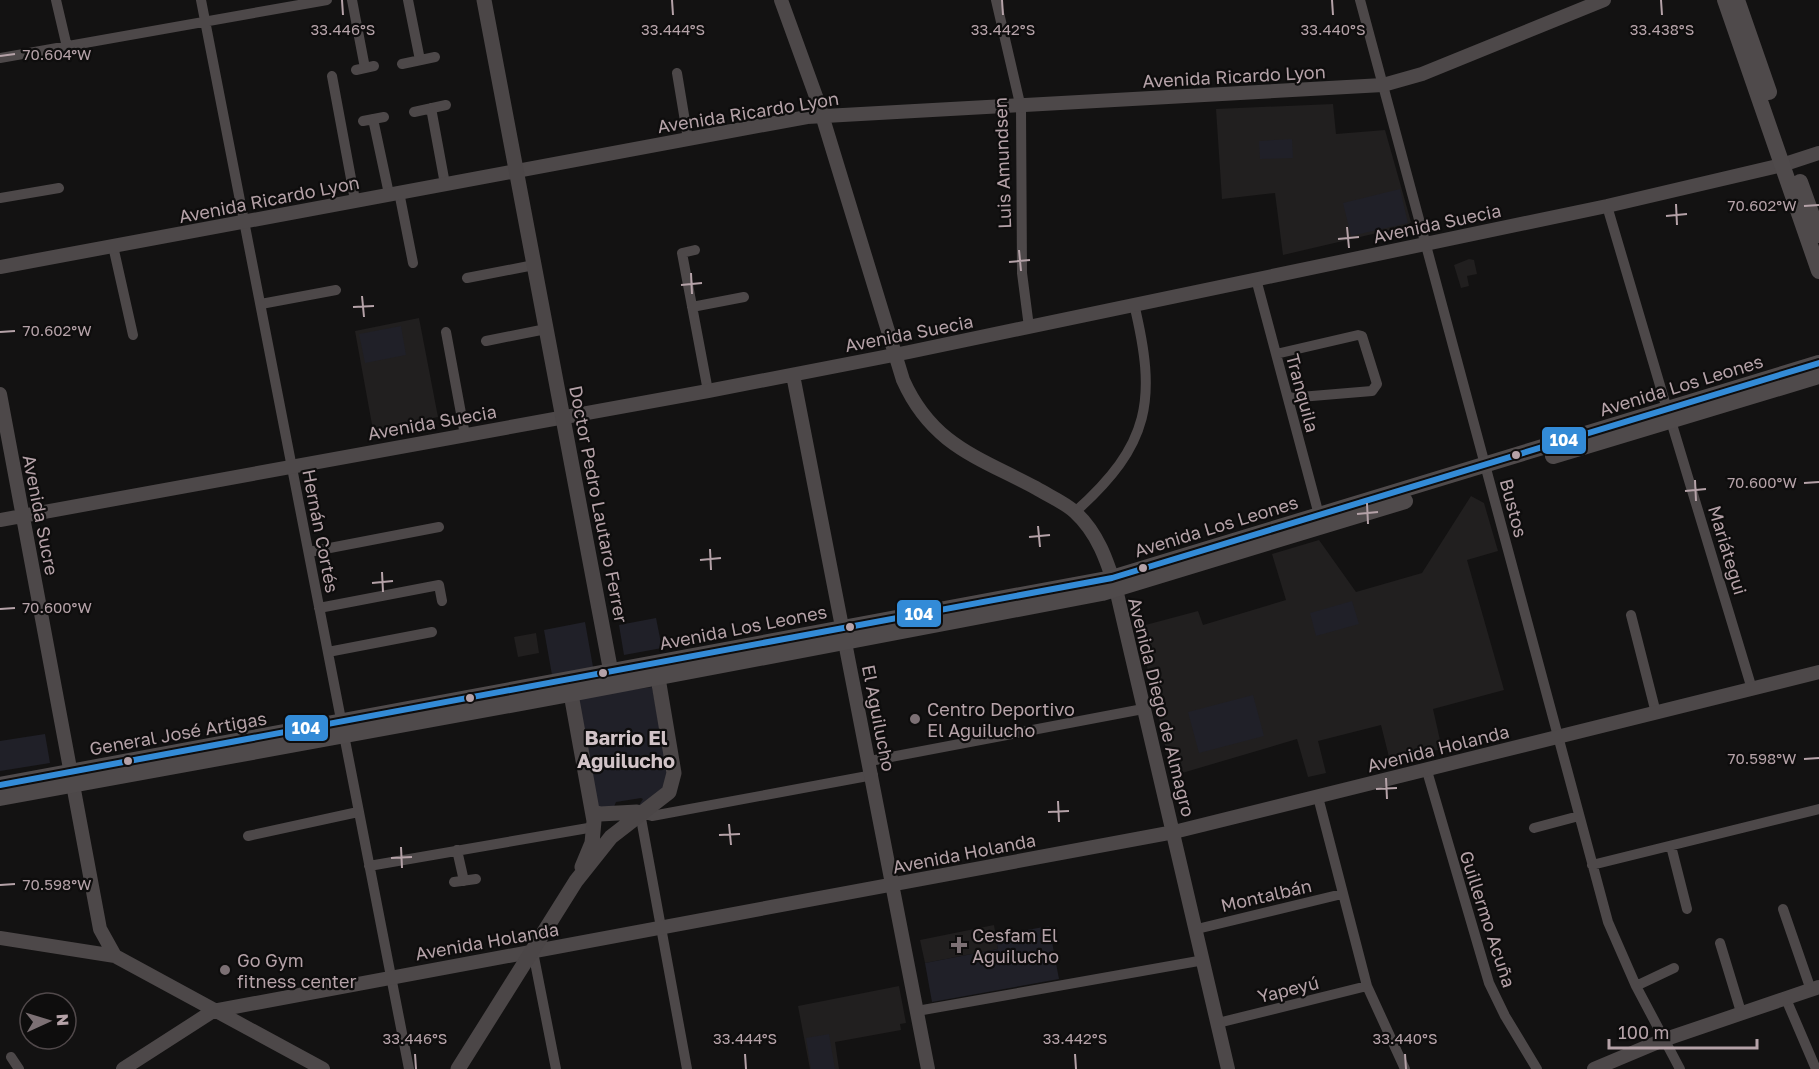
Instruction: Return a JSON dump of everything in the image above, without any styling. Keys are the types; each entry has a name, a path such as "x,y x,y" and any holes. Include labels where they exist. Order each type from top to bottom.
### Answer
{"main road":[{"name":"Doctor Pedro Lautaro Ferrer","path":"484,0 612,679"},
{"path":"1725,0 1788,164 1819,235"},
{"path":"1737,0 1819,271"},
{"name":"Avenida Los Leones","path":"1669,415 1819,363"},
{"name":"Avenida Los Leones","path":"657,670 1114,584 1669,415 1819,376"},
{"name":"Avenida Los Leones","path":"1114,584 1319,515 1487,470"},
{"path":"576,881 612,837 638,813 662,799 673,782 671,754 657,670"},
{"name":"General José Artigas","path":"0,785 72,778 657,670"},
{"path":"458,1069 576,881 591,847 593,819 569,687"},
{"name":"General José Artigas","path":"0,798 72,778"},
{"path":"593,819 600,814 638,813"}],"street":[{"path":"56,0 67,47"},
{"name":"Hernán Cortés","path":"201,0 409,1069"},
{"path":"0,58 327,0"},
{"path":"352,0 365,68"},
{"path":"408,0 420,60"},
{"name":"Avenida Diego de Almagro","path":"781,0 822,116 912,399 942,435 958,449 1043,492 1075,512 1098,542 1114,584 1174,831 1228,1069"},
{"name":"Luis Amundsen","path":"996,0 1020,104 1022,273 1029,327"},
{"name":"Bustos","path":"1360,0 1608,922 1636,986 1680,1069"},
{"name":"Avenida Ricardo Lyon","path":"0,267 516,170 822,116 1383,85 1422,74 1604,0"},
{"path":"402,64 435,57"},
{"path":"676,73 688,139"},
{"path":"332,76 355,200"},
{"path":"414,112 447,105"},
{"path":"431,108 445,184"},
{"path":"373,119 413,263"},
{"name":"Avenida Suecia","path":"0,520 793,375 1607,206 1788,164 1819,153"},
{"path":"0,198 59,188"},
{"name":"Mariátegui","path":"1607,206 1752,689"},
{"path":"113,246 133,335"},
{"path":"695,250 682,253 708,391"},
{"path":"467,278 534,265"},
{"name":"Tranquila","path":"1256,279 1319,515"},
{"path":"261,304 336,290"},
{"path":"692,307 744,297"},
{"path":"1075,512 1108,480 1125,458 1145,407 1147,368 1134,304"},
{"path":"486,341 546,329"},
{"path":"446,332 465,435"},
{"path":"1276,354 1362,336 1377,384 1372,391 1288,398"},
{"name":"El Aguilucho","path":"793,375 873,775 928,1069"},
{"name":"Avenida Sucre","path":"0,394 100,929 115,956"},
{"path":"309,552 439,527"},
{"path":"319,608 439,585 442,602"},
{"path":"1631,615 1656,713"},
{"path":"328,652 432,632"},
{"name":"Avenida Holanda","path":"123,1069 213,1011 1174,831 1427,771 1819,672"},
{"path":"870,761 1143,709"},
{"name":"Guillermo Acuña","path":"1427,771 1489,983 1505,1016 1537,1069"},
{"path":"687,1069 638,813 652,816 873,775"},
{"path":"1318,797 1367,986 1403,1068"},
{"path":"1592,865 1819,809"},
{"path":"248,836 358,812"},
{"path":"1534,828 1579,816"},
{"path":"369,866 457,850 593,819"},
{"path":"1671,846 1687,909"},
{"path":"457,850 459,882 476,879"},
{"name":"Montalbán","path":"1197,929 1342,894"},
{"path":"1594,1069 1663,1040 1815,988 1783,909"},
{"path":"85,950 94,942 100,929"},
{"path":"0,938 115,956 323,1069"},
{"path":"1720,943 1741,1012"},
{"path":"533,952 556,1069"},
{"path":"917,1011 1204,960"},
{"path":"1636,986 1674,968"},
{"name":"Yapeyú","path":"1218,1023 1367,986"},
{"path":"1786,999 1816,1069"},
{"path":"11,1058 19,1069"}],"shaded area":[{"path":"1333,104 1336,134 1385,130 1411,222 1407,226 1283,255 1275,193 1222,199 1216,109"},
{"path":"1292,139 1293,158 1260,159 1259,141"},
{"path":"1400,189 1408,223 1351,236 1343,203"},
{"path":"1469,259 1474,260 1477,274 1467,276 1469,286 1461,288 1454,265"},
{"path":"419,318 438,417 373,430 355,331"},
{"path":"401,326 406,355 365,363 359,334"},
{"path":"1471,496 1484,503 1498,551 1467,560 1504,690 1433,709 1442,749 1390,761 1381,725 1318,741 1326,773 1308,777 1297,739 1172,776 1138,627 1198,611 1203,625 1286,600 1272,554 1319,540 1356,592 1422,573"},
{"path":"1352,601 1359,624 1316,636 1310,613"},
{"path":"656,618 662,648 624,655 619,625"},
{"path":"585,622 593,667 552,675 544,630"},
{"path":"536,633 539,653 518,657 514,637"},
{"path":"652,687 668,771 662,793 638,807 643,799 641,798 616,802 613,809 599,810 576,701 580,697"},
{"path":"1253,695 1264,736 1199,753 1188,712"},
{"path":"45,734 50,763 0,771 0,741"},
{"name":"Cesfam El Aguilucho","path":"994,925 998,949 925,963 920,940"},
{"path":"1049,926 1059,979 932,1002 925,963 998,949 995,936"},
{"path":"899,986 906,1023 900,1024 901,1030 835,1042 839,1069 810,1069 798,1006"},
{"path":"829,1034 835,1069 811,1069 806,1038"}],"transit line":[{"name":"104","path":"0,785 1112,578 1819,363"}],"place":[{"name":"Centro Deportivo El Aguilucho","path":"915,719"},
{"name":"Cesfam El Aguilucho","path":"959,945"},
{"name":"Go Gym fitness center","path":"225,970"}],"district":[{"name":"Barrio El Aguilucho","path":"626,748"}]}
